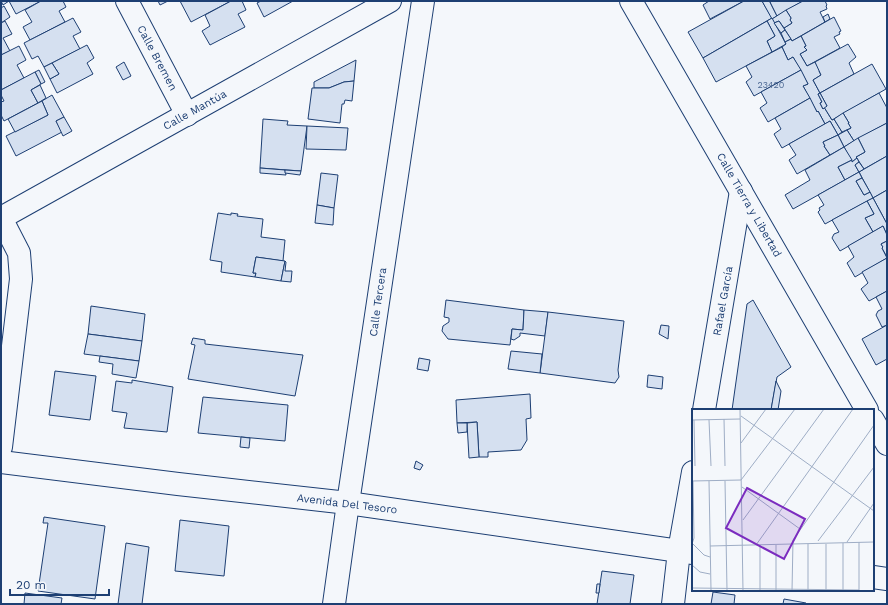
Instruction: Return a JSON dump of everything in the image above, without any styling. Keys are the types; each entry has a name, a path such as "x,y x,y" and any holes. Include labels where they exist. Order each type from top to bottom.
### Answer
{"street":[{"name":"Calle Bremen","path":"127,1 187,114"},
{"name":"Calle Tercera","path":"334,604 423,1"},
{"name":"Calle Tierra y Libertad","path":"631,1 866,409"},
{"name":"Calle Mantúa","path":"1,218 187,114 377,4"},
{"name":"Rafael García","path":"704,409 741,191"},
{"path":"1,218 19,253 21,279 1,447"},
{"path":"874,422 887,444"},
{"name":"Avenida Del Tesoro","path":"1,462 170,484 348,503 686,552"},
{"path":"672,604 686,552 692,483"},
{"path":"874,577 887,579"}],"building":[{"path":"1,1 9,1 3,5"},
{"path":"9,1 41,1 16,14"},
{"path":"41,1 63,1 66,7 59,11 65,22 30,40 23,27 32,22 25,10"},
{"path":"158,1 168,1 160,5"},
{"path":"180,1 231,1 191,22"},
{"path":"231,1 242,1 246,10 238,14 245,27 210,45 202,31 210,26 205,15"},
{"path":"261,1 293,1 264,17 257,3"},
{"path":"709,1 742,2 710,19 703,5"},
{"path":"744,1 762,1 772,18 703,58 688,32"},
{"path":"762,1 773,1 770,2 777,16 772,19"},
{"path":"803,1 777,16 770,2"},
{"path":"803,1 825,1 827,9 820,12 825,22 792,41 784,28 792,23 786,10"},
{"path":"4,6 10,17 1,23 1,8"},
{"path":"786,10 792,23 784,28 779,21 774,23 772,19"},
{"path":"828,14 830,19 825,22 823,17"},
{"path":"834,17 841,31 839,32 840,34 834,37 840,48 807,66 800,54 807,50 804,47 806,46 801,36"},
{"path":"73,18 81,32 73,36 80,49 44,67 38,56 32,59 24,43"},
{"path":"772,18 786,44 772,52 767,41 775,36 767,21"},
{"path":"5,21 12,34 3,38 10,51 1,55 1,23"},
{"path":"767,21 775,36 767,41 772,52 716,82 703,58"},
{"path":"779,21 785,30 781,33 774,23"},
{"path":"785,30 791,39 785,42 781,33"},
{"path":"801,36 806,46 804,47 807,50 800,54 807,66 815,62 820,71 821,75 813,80 820,93 818,94 822,102 820,103 823,109 824,107 842,132 838,135 830,121 825,124 818,111 817,112 803,86 808,84 793,57 788,60 782,47 786,44 785,42 791,39 792,41"},
{"path":"848,44 856,57 849,63 854,74 820,93 813,80 821,75 815,62"},
{"path":"87,45 94,58 87,63 93,74 57,93 50,79 59,74 52,63"},
{"path":"19,46 26,60 17,65 24,78 1,90 1,55"},
{"path":"782,47 788,60 793,57 801,70 754,96 746,82 752,77 746,66"},
{"path":"356,60 354,81 344,82 329,88 314,88 314,82"},
{"path":"124,62 131,76 123,80 116,67"},
{"path":"52,63 59,74 50,79 44,67"},
{"path":"872,64 886,89 832,120 824,107 827,106 820,93"},
{"path":"39,70 45,82 41,84 35,72"},
{"path":"801,70 808,84 803,86 810,98 768,122 760,108 767,103 761,92"},
{"path":"35,72 41,84 31,90 38,103 4,121 1,115 1,102 4,101 1,95 1,90"},
{"path":"354,81 352,101 345,100 344,104 342,104 340,123 308,119 312,88 329,88 344,82"},
{"path":"40,85 46,98 38,103 31,90"},
{"path":"820,93 827,106 823,109 820,103 822,102 818,94"},
{"path":"879,93 887,108 887,123 854,141 847,130 851,128 843,113"},
{"path":"52,95 64,117 56,121 62,132 16,156 6,136 48,115 42,101"},
{"path":"810,98 825,124 782,148 774,134 781,129 775,118"},
{"path":"42,101 48,115 15,132 8,119"},
{"path":"843,113 851,128 842,132 834,119"},
{"path":"64,117 72,131 63,136 56,121"},
{"path":"263,119 288,121 287,125 307,126 301,171 260,168"},
{"path":"830,121 838,135 823,142 830,155 797,174 789,160 796,155 789,144"},
{"path":"887,123 887,156 864,169 856,157 865,152 858,138"},
{"path":"307,126 348,128 346,150 306,149"},
{"path":"847,130 854,141 844,147 838,135"},
{"path":"838,135 844,147 830,155 823,142"},
{"path":"858,138 865,152 856,157 857,158 852,162 844,147"},
{"path":"844,147 852,160 838,167 845,180 793,209 785,195 810,180 805,170"},
{"path":"887,156 887,190 873,198 859,172"},
{"path":"857,158 859,162 855,165 859,172 845,180 838,167 852,160 852,162"},
{"path":"859,162 864,169 859,172 855,165"},
{"path":"260,168 285,170 286,175 260,173"},
{"path":"285,170 301,171 300,175 285,173"},
{"path":"859,172 862,178 856,181 864,195 870,192 873,198 825,224 818,212 820,210 819,208 824,205 818,195"},
{"path":"321,173 338,175 334,208 317,205"},
{"path":"862,178 870,192 864,195 856,181"},
{"path":"887,190 887,224 873,198"},
{"path":"873,198 887,224 887,235 883,226 873,232 865,218 874,214 867,201"},
{"path":"867,201 874,214 865,218 873,232 840,251 832,238 834,234 839,232 832,220"},
{"path":"317,205 334,208 333,225 315,223"},
{"path":"218,213 231,215 231,213 238,214 237,216 263,219 261,237 285,240 283,261 256,257 253,273 256,273 255,277 221,272 222,262 210,260"},
{"path":"883,226 887,235 887,241 881,244 887,258 855,277 847,263 854,257 848,246"},
{"path":"887,241 887,257 881,244"},
{"path":"256,257 285,261 281,281 255,277 256,273 253,273"},
{"path":"887,258 887,291 869,301 861,289 868,283 862,272"},
{"path":"285,261 285,271 292,271 291,282 281,281"},
{"path":"887,291 887,325 882,327 876,315 878,311 882,309 876,297"},
{"path":"446,300 524,310 523,330 512,329 510,345 448,339 442,331 443,326 449,322 449,318 444,317"},
{"path":"753,300 791,367 777,377 771,409 732,409 747,304"},
{"path":"91,306 145,314 142,341 88,334"},
{"path":"524,310 548,312 545,336 520,333 520,336 514,340 511,339 512,329 523,330"},
{"path":"548,312 624,321 618,370 619,377 615,383 540,373"},
{"path":"661,325 669,326 668,339 659,334"},
{"path":"887,325 887,359 876,365 862,339"},
{"path":"88,334 142,341 139,361 84,354"},
{"path":"193,338 205,340 205,344 303,355 295,396 188,379 195,345 191,344"},
{"path":"511,351 542,354 540,373 508,369"},
{"path":"100,356 139,361 136,378 112,374 113,364 99,362"},
{"path":"419,358 430,360 428,371 417,369"},
{"path":"55,371 96,376 90,420 49,415"},
{"path":"648,375 663,377 662,389 647,387"},
{"path":"132,380 173,387 167,432 124,428 127,413 112,411 116,381 132,383"},
{"path":"776,381 781,391 778,409 771,409"},
{"path":"530,394 531,418 526,419 527,440 521,450 488,452 488,457 479,457 477,422 457,423 456,400"},
{"path":"203,397 288,405 285,441 198,433"},
{"path":"477,422 479,457 469,458 467,423"},
{"path":"457,423 467,423 467,432 458,433"},
{"path":"241,437 250,438 249,448 240,447"},
{"path":"416,461 423,465 420,470 414,468"},
{"path":"44,517 105,526 95,599 38,591 48,523 43,523"},
{"path":"180,520 229,526 224,576 175,571"},
{"path":"126,543 149,547 142,604 118,604"},
{"path":"602,571 634,575 630,604 597,604"},
{"path":"597,584 600,584 599,593 596,593"},
{"path":"713,592 735,595 734,604 711,604"},
{"path":"25,593 62,598 61,604 24,604"},
{"path":"784,599 806,603 806,604 783,604"}]}
